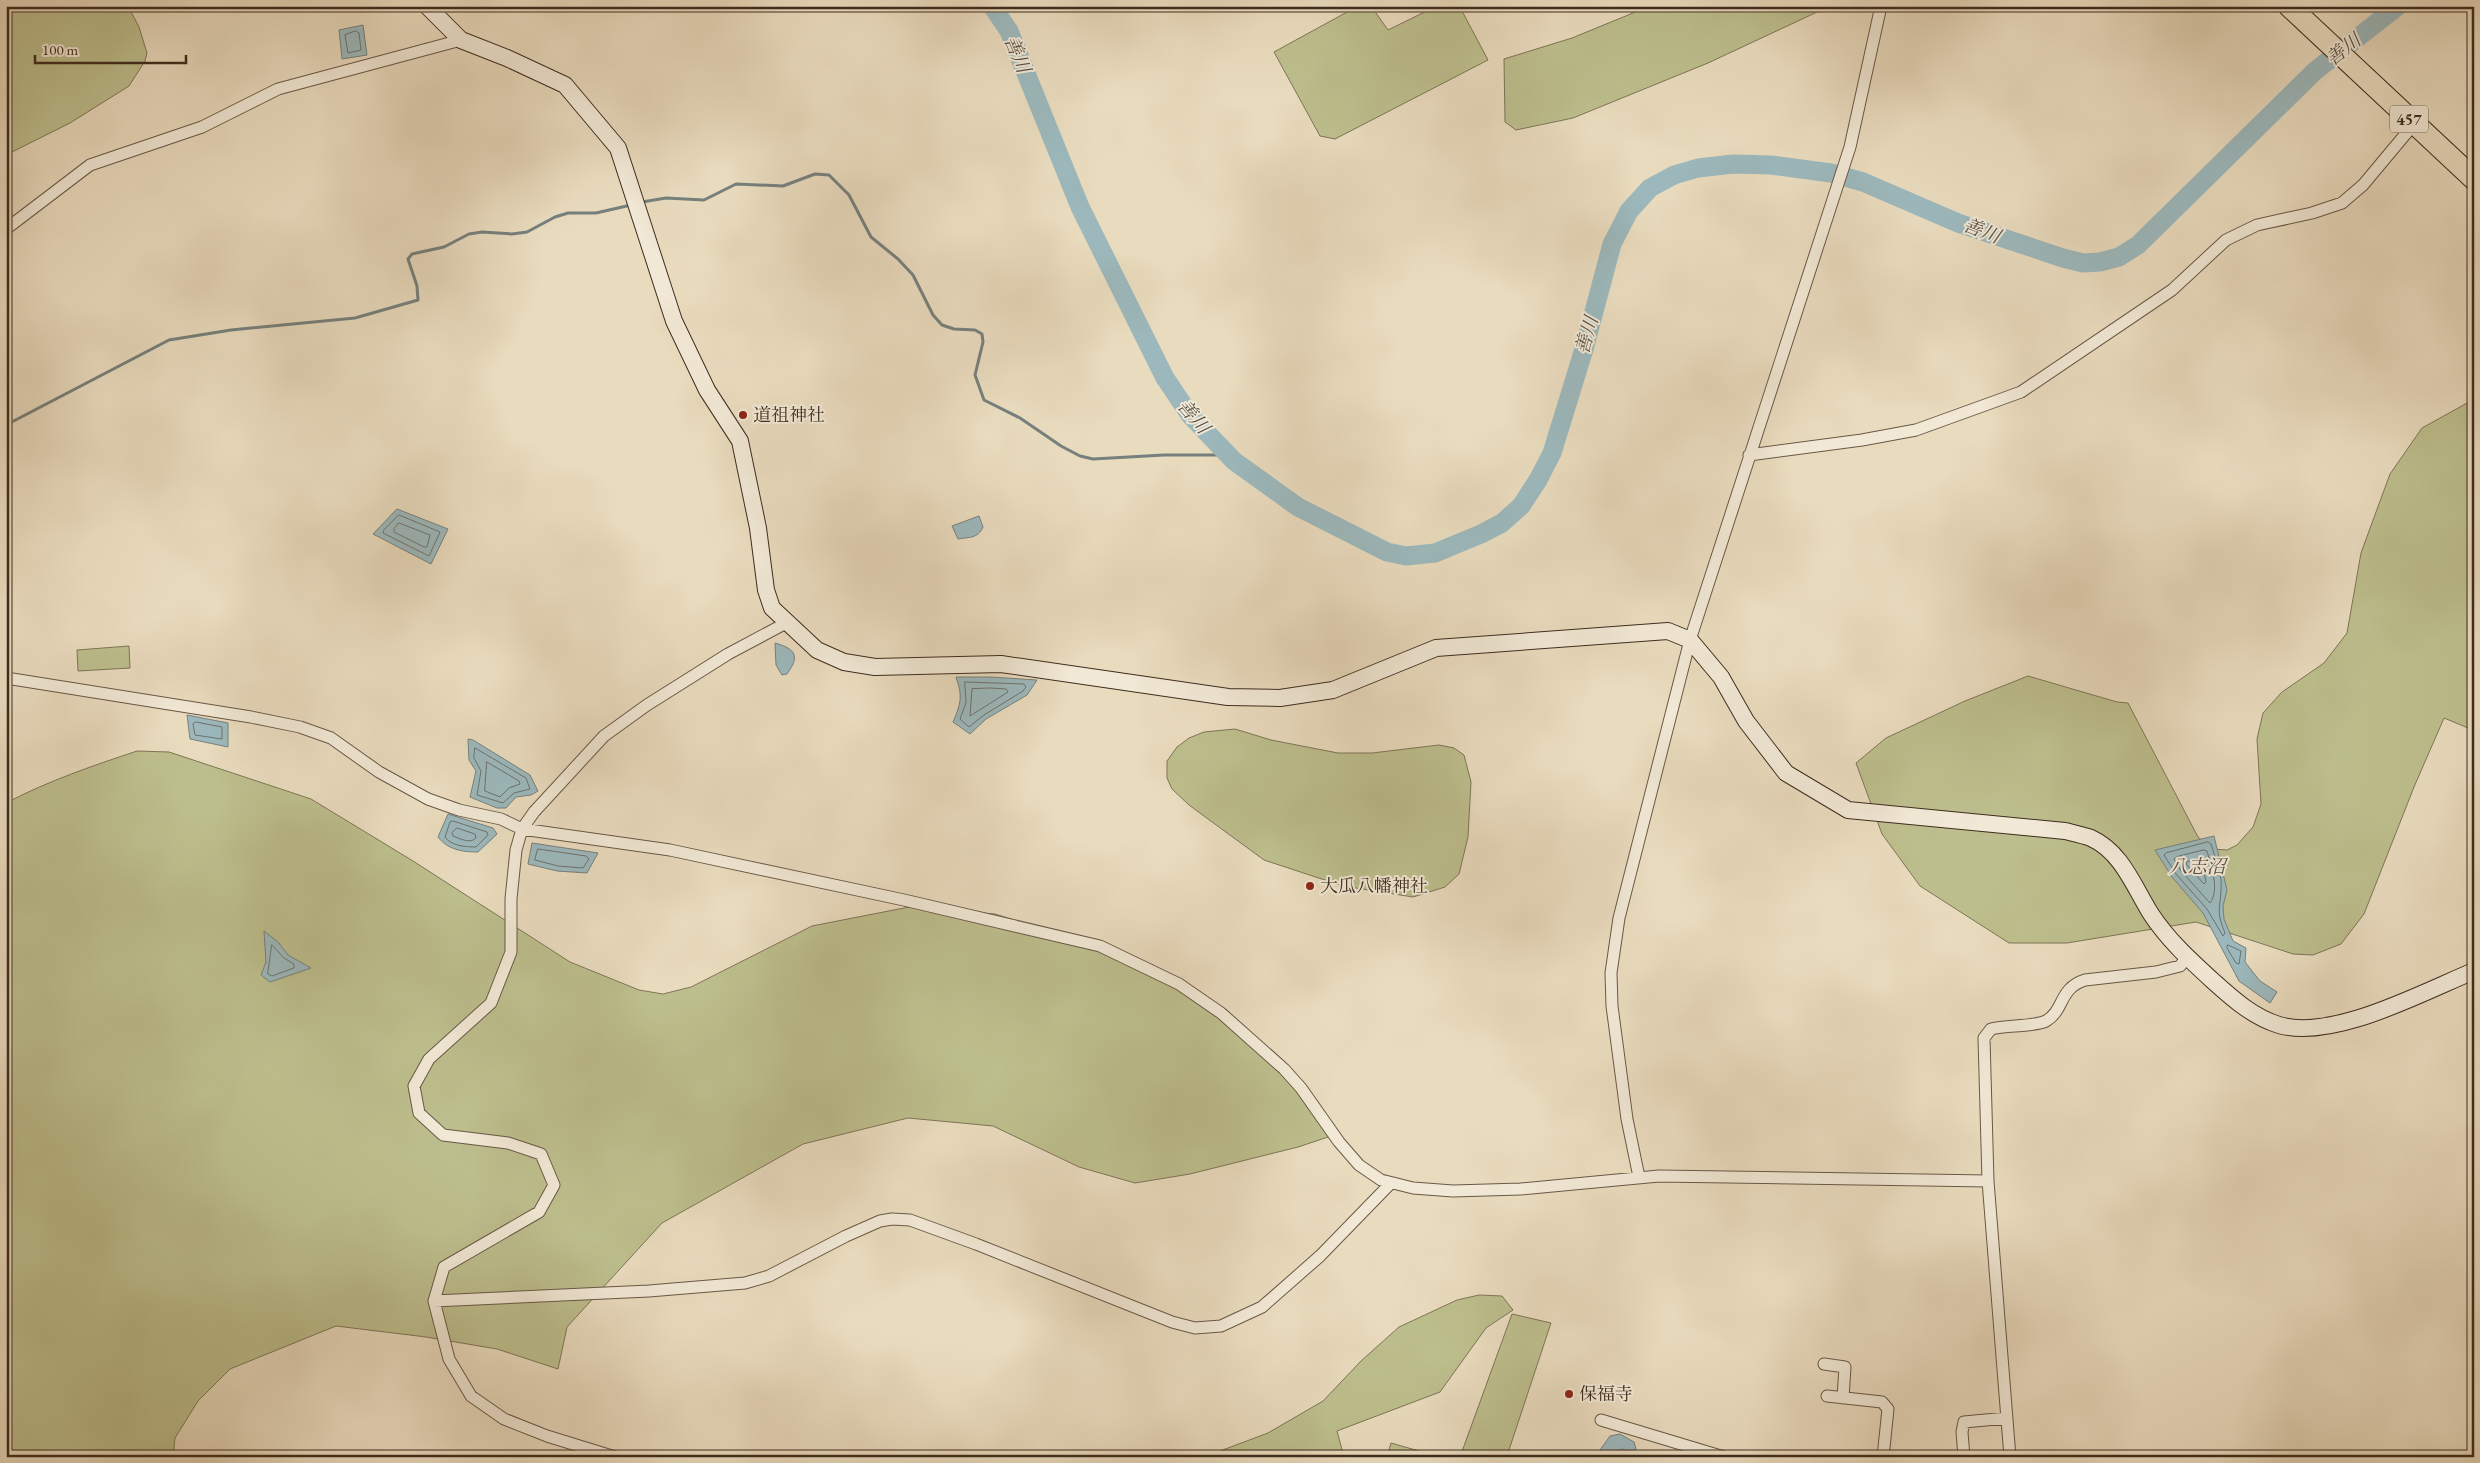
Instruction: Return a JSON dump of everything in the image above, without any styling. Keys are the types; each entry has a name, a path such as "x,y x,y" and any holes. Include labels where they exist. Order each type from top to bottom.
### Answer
{"highway":[{"name":"457","path":"2288,6 2474,179"}],"street":[{"path":"427,6 461,40 507,58 565,85 618,148 674,321 707,390 740,441 758,528 766,590 772,608 817,650 844,662 875,667 1001,664 1228,697 1280,698 1333,690 1436,648 1668,631 1690,640 1721,677 1746,721 1786,773 1848,810 2065,831 2091,839 2112,852 2167,937 2234,1000 2255,1015 2280,1025 2303,1028 2329,1026 2364,1016 2474,971"},
{"path":"1639,1177 1627,1119 1612,1006 1611,972 1619,918 1690,640 1850,147 1881,6"},
{"path":"6,229 90,165 202,127 278,89 461,40"},
{"path":"1749,455 1862,440 1916,430 2021,392 2172,290 2226,240 2257,226 2312,213 2342,203 2363,185 2414,124"},
{"path":"615,1457 547,1436 504,1419 471,1396 449,1359 434,1301 444,1267 539,1212 554,1185 541,1154 508,1143 443,1135 419,1113 414,1086 429,1059 491,1003 511,952 511,899 516,850 522,829 534,812 604,736 647,704 728,654 788,622"},
{"path":"6,678 242,715 307,730 331,738 414,793 459,810 501,819 522,829 670,850 904,900 1100,946 1179,984 1221,1013 1284,1069 1301,1088 1339,1142 1359,1165 1373,1176 1391,1183 1413,1188 1453,1192 1521,1189 1659,1176 1988,1180"},
{"path":"2010,1457 1988,1180 1984,1038 1987,1033 1998,1028 2044,1022 2052,1016 2070,987 2076,982 2156,972 2180,966 2187,957"},
{"path":"434,1301 649,1291 745,1283 769,1276 846,1236 880,1221 892,1219 910,1220 976,1244 1172,1322 1195,1328 1221,1326 1262,1307 1320,1256 1391,1183"},
{"path":"1824,1364 1845,1367 1843,1398"},
{"path":"1827,1396 1882,1402 1888,1410 1883,1457"},
{"path":"1964,1457 1962,1432 1964,1422 2008,1418"},
{"path":"1602,1420 1724,1457"}],"green space":[{"path":"6,6 128,6 139,27 147,53 145,61 129,86 70,123 6,155"},
{"path":"1358,6 1371,6 1388,30 1437,6 1470,6 1462,11 1488,60 1335,139 1320,136 1274,52"},
{"path":"1650,6 1830,6 1708,63 1573,118 1516,130 1505,122 1504,59 1572,38"},
{"path":"2469,402 2474,402 2474,734 2468,728 2444,718 2414,787 2364,914 2341,944 2313,955 2293,954 2196,922 2067,943 2009,943 1920,886 1882,834 1856,763 1886,738 1965,701 2028,676 2117,702 2128,703 2198,837 2212,849 2227,850 2237,845 2253,827 2261,804 2257,739 2263,713 2282,692 2324,663 2347,633 2361,553 2390,474 2422,428"},
{"path":"129,646 130,668 78,671 77,650"},
{"path":"1235,729 1271,740 1338,753 1372,753 1439,745 1454,748 1464,755 1471,782 1468,837 1459,874 1445,887 1413,897 1343,886 1264,860 1189,805 1172,789 1167,778 1167,761 1177,747 1189,738 1204,732"},
{"path":"137,751 169,752 311,799 413,861 570,962 639,990 663,994 691,987 812,926 909,907 995,914 1129,956 1227,1010 1291,1073 1331,1136 1298,1147 1190,1174 1135,1183 1079,1167 993,1126 908,1118 803,1144 662,1223 567,1327 558,1369 497,1349 426,1337 336,1326 230,1369 198,1401 175,1438 173,1457 6,1457 6,803 54,781"},
{"path":"1479,1295 1502,1296 1513,1310 1486,1328 1440,1392 1337,1431 1344,1457 1204,1457 1268,1433 1323,1401 1361,1361 1399,1327 1457,1300"},
{"path":"1512,1314 1551,1323 1508,1453 1513,1457 1460,1457"},
{"path":"1391,1443 1440,1457 1387,1457"}],"water":[{"path":"363,25 367,55 342,59 339,30"},
{"path":"397,509 448,529 431,564 373,534"},
{"path":"979,516 983,527 981,531 972,537 958,539 952,526"},
{"path":"775,643 788,648 794,654 794,662 787,674 782,675 776,665"},
{"path":"956,677 1037,680 1027,695 986,719 970,734 953,722 960,700 960,690"},
{"path":"187,715 228,723 228,747 190,739"},
{"path":"468,739 473,740 530,775 538,791 531,795 516,797 506,808 497,808 470,797 476,771 469,760"},
{"path":"448,814 493,828 497,834 478,852 461,851 446,845 438,837"},
{"name":"八志沼","path":"2214,836 2227,890 2223,906 2224,919 2233,941 2246,948 2245,962 2260,981 2277,992 2270,1003 2239,981 2203,913 2172,877 2155,850"},
{"path":"532,843 598,853 587,873 557,871 528,864"},
{"path":"264,931 278,942 288,955 311,968 270,982 261,975 266,962"},
{"path":"1620,1434 1634,1442 1636,1449 1631,1453 1622,1449 1605,1457 1600,1450 1610,1436"}],"waterway":[{"name":"善川","path":"992,6 1009,31 1080,207 1165,378 1190,415 1234,461 1298,507 1387,552 1406,556 1435,553 1481,534 1502,523 1521,506 1538,480 1552,453 1584,349 1612,244 1629,211 1650,188 1674,175 1698,168 1733,164 1771,165 1831,173 1863,182 1958,223 2063,258 2083,263 2100,262 2119,257 2138,245 2315,71 2398,6"},
{"path":"642,202 666,198 704,200 736,184 783,186 815,174 829,175 849,195 871,237 898,259 913,275 933,315 942,325 954,329 975,330 982,334 983,342 975,375 984,400 1020,418 1061,446 1080,456 1093,459 1164,455 1228,455"},
{"path":"6,425 169,340 231,330 355,318 418,300 417,286 408,259 412,254 444,247 469,234 482,232 512,234 527,232 555,217 568,213 596,213 631,205"}],"place":[{"name":"道祖神社","path":"743,415"},
{"name":"大瓜八幡神社","path":"1310,886"},
{"name":"保福寺","path":"1569,1394"}]}
